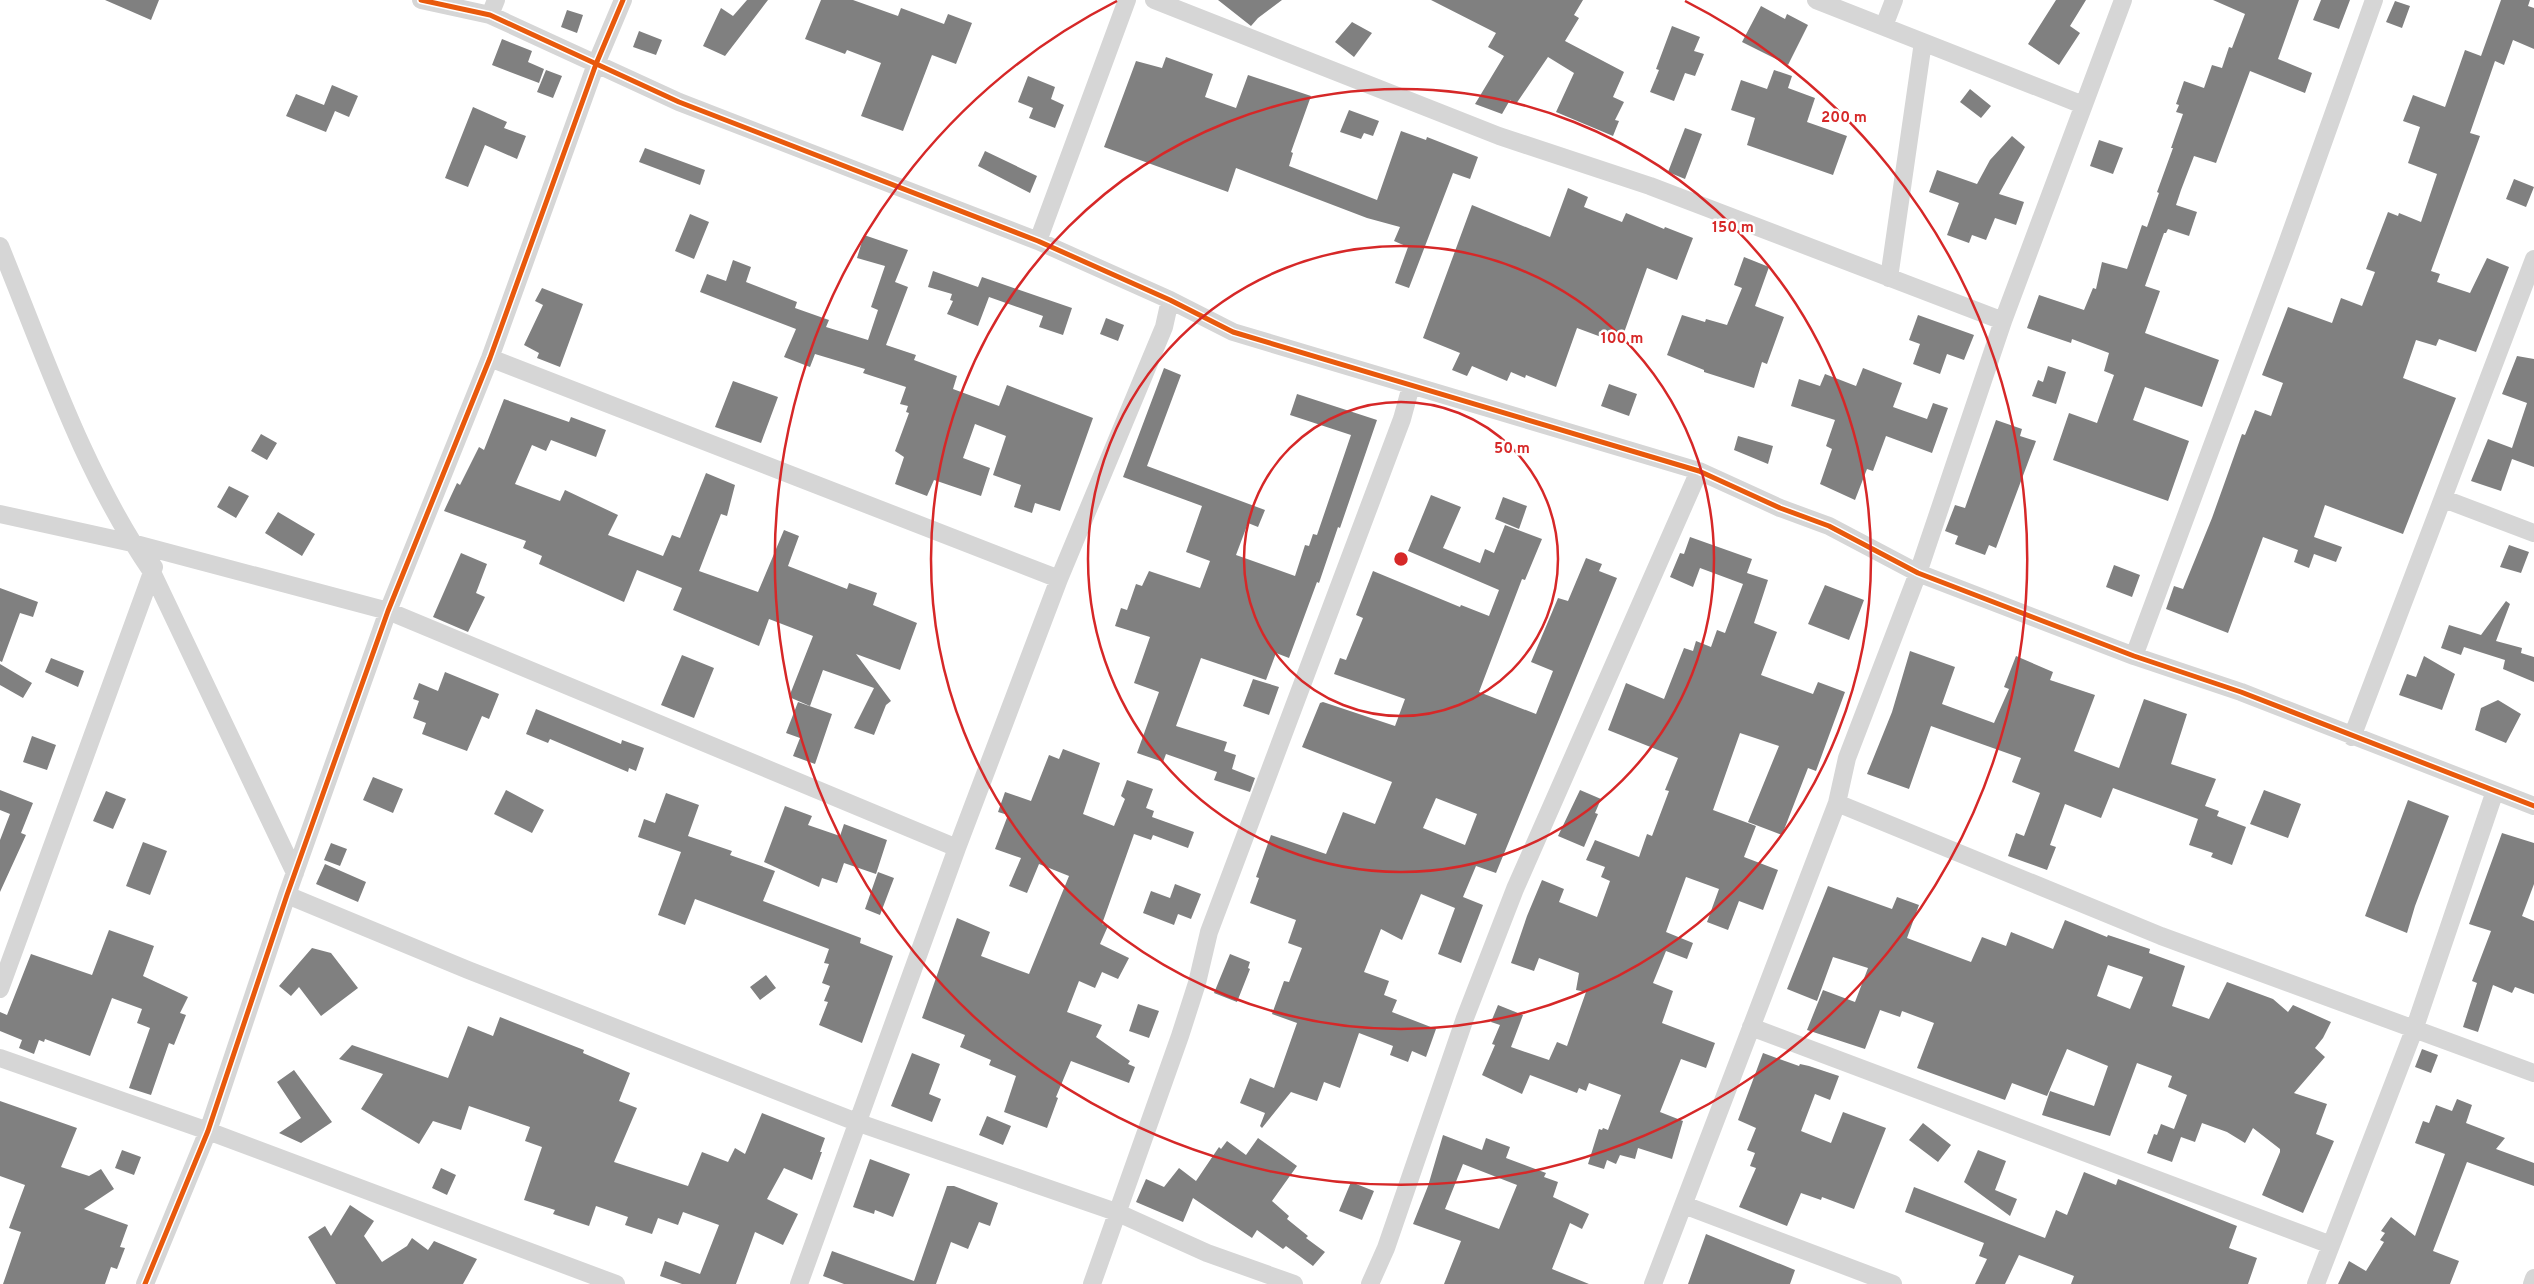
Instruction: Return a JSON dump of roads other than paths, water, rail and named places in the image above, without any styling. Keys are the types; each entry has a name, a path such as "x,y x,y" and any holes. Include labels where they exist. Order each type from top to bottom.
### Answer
{"street":[{"path":"421,0 493,8 596,64 679,102 1038,241 1170,300 1233,332 1699,471 1780,508 1830,526 1918,573 2134,656 2242,692 2352,737 2534,806"},
{"path":"145,1284 208,1131 287,895 388,611 490,358 596,64 623,0"},
{"path":"1038,241 1127,0"},
{"path":"1154,0 1498,136 1650,186 2003,321"},
{"path":"1816,0 2083,105"},
{"path":"1884,26 1894,0"},
{"path":"1653,1284 1837,803 1847,758 1918,573 2003,321 2123,0"},
{"path":"2134,656 2284,252 2374,0"},
{"path":"1889,278 1923,42"},
{"path":"0,246 88,459 132,543 152,572 295,873"},
{"path":"2352,737 2534,259"},
{"path":"799,1284 859,1123 957,848 1059,579 1164,327 1170,300"},
{"path":"490,358 1059,579"},
{"path":"1092,1284 1180,1036 1197,983 1209,932 1402,419 1411,386"},
{"path":"1370,1284 1386,1248 1465,1018 1515,889 1699,471"},
{"path":"2444,499 2534,533"},
{"path":"0,514 132,543 388,611 957,848"},
{"path":"0,989 159,550"},
{"path":"2316,1284 2414,1030 2495,791"},
{"path":"1837,803 2161,936 2534,1073"},
{"path":"287,895 477,973 859,1123 1116,1212 1207,1252 1294,1284"},
{"path":"1751,1027 2331,1246"},
{"path":"0,1058 208,1131 616,1284"},
{"path":"1684,1205 1893,1284"},
{"path":"2532,1284 2534,1278"}]}
